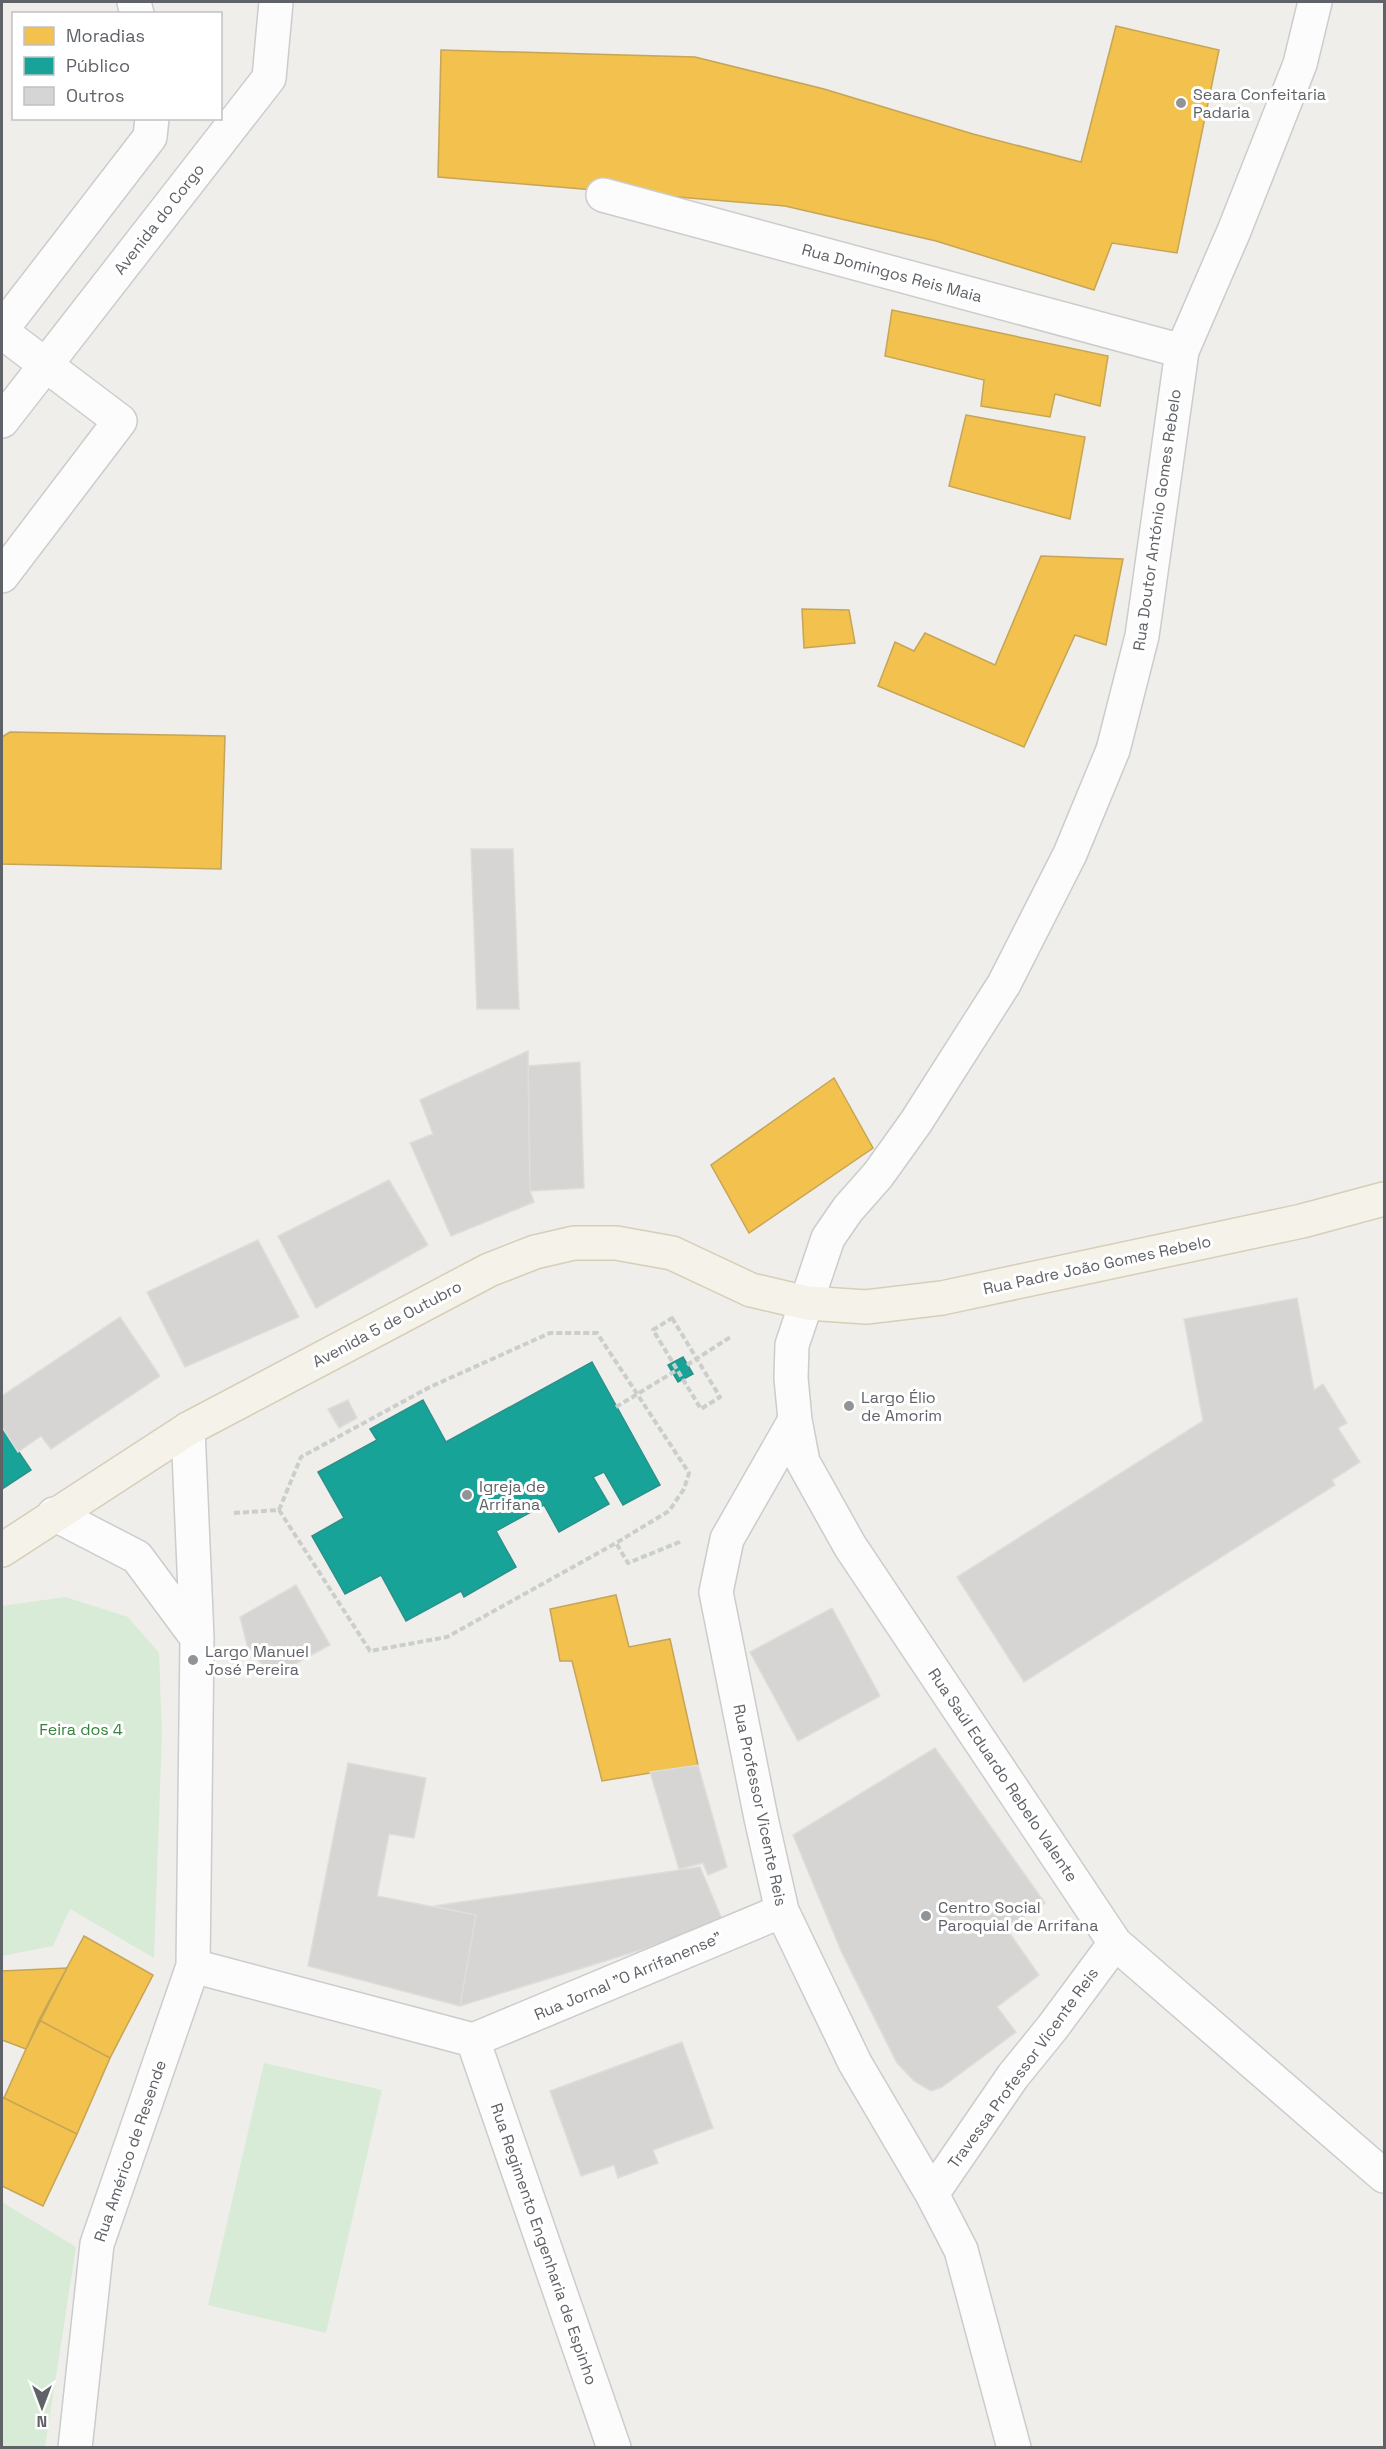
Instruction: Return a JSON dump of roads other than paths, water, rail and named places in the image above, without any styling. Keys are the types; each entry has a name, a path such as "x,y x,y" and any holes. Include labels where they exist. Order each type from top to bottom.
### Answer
{"main road":[{"name":"Rua Padre João Gomes Rebelo","path":"807,1303 866,1307 942,1298 1302,1221 1384,1199"},
{"name":"Avenida 5 de Outubro","path":"2,1550 54,1514 188,1429 489,1270 535,1252 574,1243 616,1243 672,1253 751,1290 807,1303"}],"street":[{"name":"Avenida do Corgo","path":"2,420 269,78 276,2"},
{"name":"Rua Doutor António Gomes Rebelo","path":"807,1303 828,1238 916,1122 1004,984 1070,854 1113,750 1143,636 1182,351 1238,221 1300,64 1315,2"},
{"path":"2,576 120,421 2,330 150,137 153,120"},
{"name":"Rua Domingos Reis Maia","path":"603,195 1182,351"},
{"path":"795,1420 790,1378 792,1345 807,1303"},
{"name":"Rua Professor Vicente Reis","path":"795,1420 727,1539 716,1592 768,1850 782,1911 855,2063 932,2194 960,2250 1014,2448"},
{"name":"Rua Saúl Eduardo Rebelo Valente","path":"795,1420 803,1462 850,1546 1115,1943 1384,2176"},
{"path":"188,1429 197,1638 193,1965 473,2040"},
{"path":"54,1514 137,1557 197,1638"},
{"name":"Rua Jornal \"O Arrifanense\"","path":"473,2040 782,1911"},
{"name":"Travessa Professor Vicente Reis","path":"932,2194 1013,2076 1115,1943"},
{"name":"Rua Américo de Resende","path":"75,2448 97,2244 193,1965"},
{"name":"Rua Regimento Engenharia de Espinho","path":"473,2040 614,2448"}],"place":[{"name":"Seara Confeitaria Padaria","path":"1181,103"},
{"name":"Largo Élio de Amorim","path":"849,1406"},
{"name":"Igreja de Arrifana","path":"467,1495"},
{"name":"Largo Manuel José Pereira","path":"193,1660"},
{"name":"Centro Social Paroquial de Arrifana","path":"926,1916"}],"park label":[{"name":"Feira dos 4","path":"81,1729"}]}
